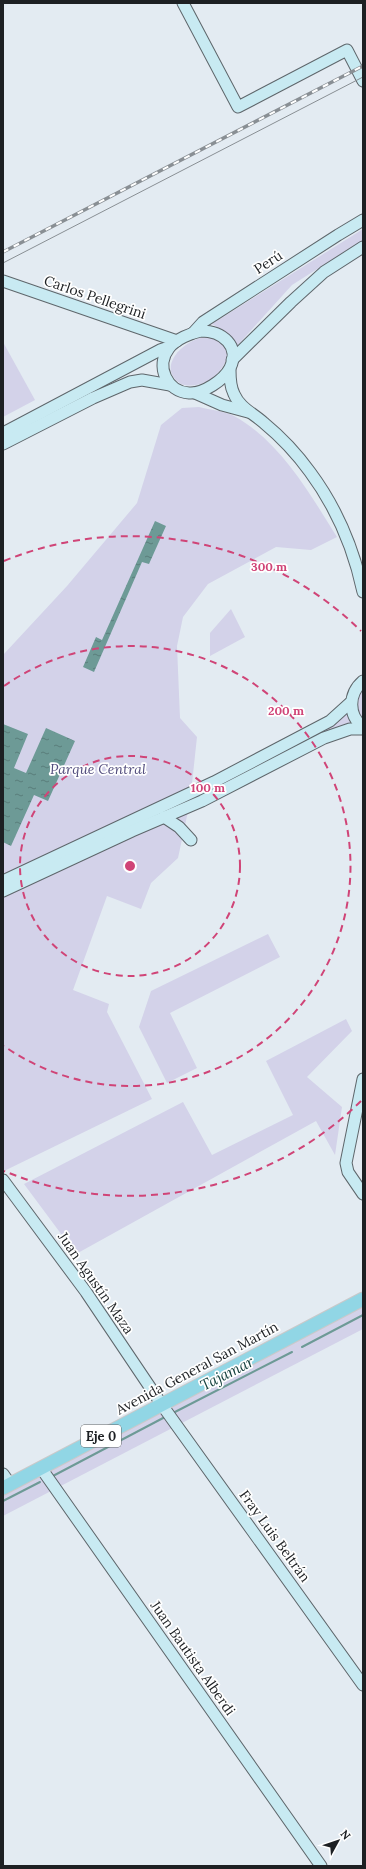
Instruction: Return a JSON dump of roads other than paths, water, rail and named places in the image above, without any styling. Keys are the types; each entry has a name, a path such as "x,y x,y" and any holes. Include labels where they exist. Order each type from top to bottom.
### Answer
{"main road":[{"name":"Avenida General San Martín","path":"5,1482 41,1468 363,1299"}],"street":[{"path":"183,3 238,107 347,50 363,81"},
{"name":"Perú","path":"193,333 203,322 324,243 363,220"},
{"path":"195,393 214,384 290,302 324,272 363,247"},
{"name":"Carlos Pellegrini","path":"3,280 173,344"},
{"path":"3,434 193,333 210,331 222,335 230,343 230,382 234,394 242,406 263,422 290,447 318,483 348,543 363,592"},
{"path":"170,385 165,377 163,367 164,358 173,344"},
{"path":"3,444 93,398 130,382 142,380 170,385 181,392 195,393 222,405 250,413"},
{"path":"363,675 361,683 353,693 351,702 354,718 363,728"},
{"path":"3,881 214,782 330,721 351,702"},
{"path":"3,891 211,796 324,738 350,729 363,728"},
{"path":"164,817 179,827 191,840"},
{"path":"363,1079 347,1155 348,1172 363,1194"},
{"name":"Juan Agustín Maza","path":"3,1180 86,1292 162,1405"},
{"name":"Fray Luis Beltrán","path":"162,1405 363,1685"},
{"name":"Juan Bautista Alberdi","path":"41,1468 321,1866"}],"water":[{"path":"155,521 166,526 149,564 142,562 94,672 83,667 96,637 102,640"},
{"path":"3,724 28,734 14,768 26,773 46,728 75,741 48,801 34,795 11,846 3,842"}],"waterway":[{"name":"Tajamar","path":"302,1347 363,1315"},
{"name":"Tajamar","path":"173,1413 292,1352"},
{"name":"Tajamar","path":"51,1477 165,1417"},
{"name":"Tajamar","path":"3,1501 40,1482"}],"tram line":[{"path":"3,263 363,77"}],"railway":[{"path":"3,252 363,66"}],"park label":[{"name":"Parque Central","path":"98,769"}]}
